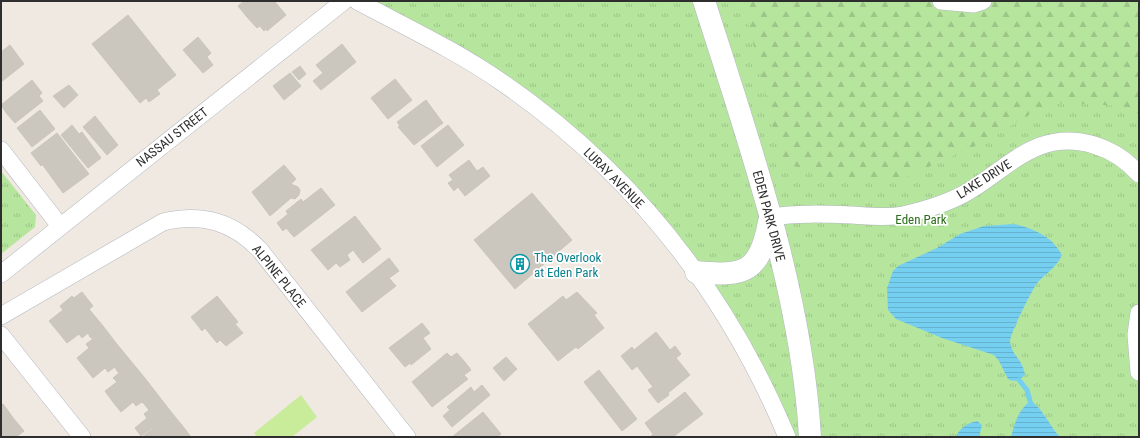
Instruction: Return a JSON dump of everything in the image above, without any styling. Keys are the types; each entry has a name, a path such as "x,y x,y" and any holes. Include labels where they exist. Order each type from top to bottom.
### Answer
{"street":[{"name":"NASSAU STREET","path":"1,274 344,1"},
{"name":"LURAY AVENUE","path":"357,1 450,50 502,82 551,118 597,158 640,202 679,248 696,272 740,340 768,394 787,437"},
{"name":"EDEN PARK DRIVE","path":"704,1 770,217 803,364 810,437"},
{"path":"941,1 974,4 983,1"},
{"name":"LAKE DRIVE","path":"770,217 796,213 872,216 902,215 931,208 968,192 1018,158 1040,146 1060,142 1075,142 1099,146 1124,160 1139,174"},
{"path":"1,150 60,226"},
{"path":"696,272 733,274 745,270 756,261 763,249 770,217"},
{"name":"ALPINE PLACE","path":"1,316 163,222 193,218 208,219 230,227 249,239 260,250 407,437"},
{"path":"1139,313 1136,335 1139,372"},
{"path":"1,335 82,437"}],"green space":[{"name":"Eden Park","path":"357,1 1139,1 1139,437 787,437 679,248 551,118"},
{"path":"743,1 1139,1 1139,114 1121,106 1050,102 984,142 897,181 829,180 781,160"},
{"path":"1,171 36,215 35,227 1,254"},
{"path":"301,395 317,417 292,437 257,437 254,433"}],"water":[{"path":"1014,224 1042,234 1053,243 1062,255 1054,267 1037,283 1011,337 1010,341 1012,350 1022,365 1025,375 1019,380 1015,381 1008,379 999,361 994,355 942,338 896,319 888,310 887,288 893,271 898,266 937,248 960,234 984,226"},
{"path":"1030,401 1038,407 1060,437 1011,437 1018,417"},
{"path":"977,421 982,425 979,437 956,437 964,426"}],"building":[{"path":"244,1 265,1 247,17 238,6"},
{"path":"265,1 276,1 275,2 286,15 267,31 266,29 264,31 260,26 257,28 247,17"},
{"path":"128,15 176,75 157,90 160,94 149,102 146,98 140,103 92,44"},
{"path":"198,37 211,53 207,57 213,65 203,73 183,50"},
{"path":"342,44 356,62 321,90 313,81 323,73 316,65"},
{"path":"10,45 24,64 1,82 1,52"},
{"path":"300,66 306,74 299,80 292,72"},
{"path":"290,73 301,86 284,100 273,86"},
{"path":"395,79 412,100 388,119 371,98"},
{"path":"32,80 39,89 7,114 1,105"},
{"path":"69,85 78,95 64,108 53,96"},
{"path":"39,89 42,93 39,96 43,101 15,123 7,114"},
{"path":"426,100 443,123 414,145 398,127 400,126 397,122"},
{"path":"40,110 55,129 32,147 17,128"},
{"path":"95,116 118,145 107,155 83,127"},
{"path":"72,125 79,134 82,132 101,158 88,168 61,135"},
{"path":"448,125 464,145 437,167 421,146"},
{"path":"57,133 89,174 63,193 42,164 41,166 31,153"},
{"path":"469,160 477,171 483,167 490,176 465,196 458,187 454,191 448,183 453,180 449,175"},
{"path":"284,165 296,179 291,184 298,187 300,190 299,195 295,199 291,198 270,216 252,192"},
{"path":"321,188 335,205 294,237 286,228 283,231 277,223 288,214 286,211 301,199 303,202"},
{"name":"The Overlook at Eden Park","path":"532,193 572,240 515,289 474,240"},
{"path":"355,216 381,249 363,263 353,250 347,255 350,260 340,267 336,263 328,270 311,250"},
{"path":"389,258 399,271 389,278 396,286 362,312 346,292"},
{"path":"82,292 93,306 59,333 49,321 63,310 60,306 72,296 74,298"},
{"path":"577,292 597,313 594,315 604,328 578,349 576,347 558,361 528,324 563,296 566,300"},
{"path":"217,296 238,322 235,324 243,333 226,346 220,340 217,343 205,328 202,331 191,317"},
{"path":"89,309 103,326 90,337 88,333 82,338 79,334 67,343 59,333"},
{"path":"422,323 430,333 423,338 431,349 411,365 410,363 405,367 389,348"},
{"path":"103,326 116,343 85,368 77,358 89,348 86,344 93,339 90,337"},
{"path":"656,332 670,350 675,346 681,354 676,358 690,375 668,393 669,395 658,403 648,390 653,387 637,366 632,370 621,356 632,347 634,350"},
{"path":"116,343 130,360 117,371 115,367 108,372 105,368 93,378 85,368"},
{"path":"447,353 451,357 457,353 464,361 422,394 412,382"},
{"path":"506,357 517,369 504,381 493,368"},
{"path":"130,360 144,377 113,402 105,391 117,382 113,378 119,373 117,371"},
{"path":"464,361 471,370 464,375 468,379 432,407 422,394"},
{"path":"599,370 637,419 622,431 584,382"},
{"path":"144,377 158,395 145,405 142,402 136,406 133,402 121,412 113,402"},
{"path":"482,385 490,395 452,427 443,416 450,410 447,407 471,387 474,392"},
{"path":"685,392 703,414 673,437 650,437 653,434 645,423"},
{"path":"158,395 172,413 141,436 135,428 147,418 144,414 149,410 145,405"},
{"path":"3,404 14,419 1,429 1,405"},
{"path":"483,412 492,423 475,437 452,437"},
{"path":"172,413 185,429 175,437 142,437"},
{"path":"14,419 24,431 16,437 1,437 1,429"},
{"path":"492,423 501,434 497,437 475,437"},
{"path":"185,429 191,437 175,437"}],"waterway":[{"path":"1019,380 1027,390 1030,401"}],"place":[{"name":"The Overlook at Eden Park","path":"520,264"}]}
